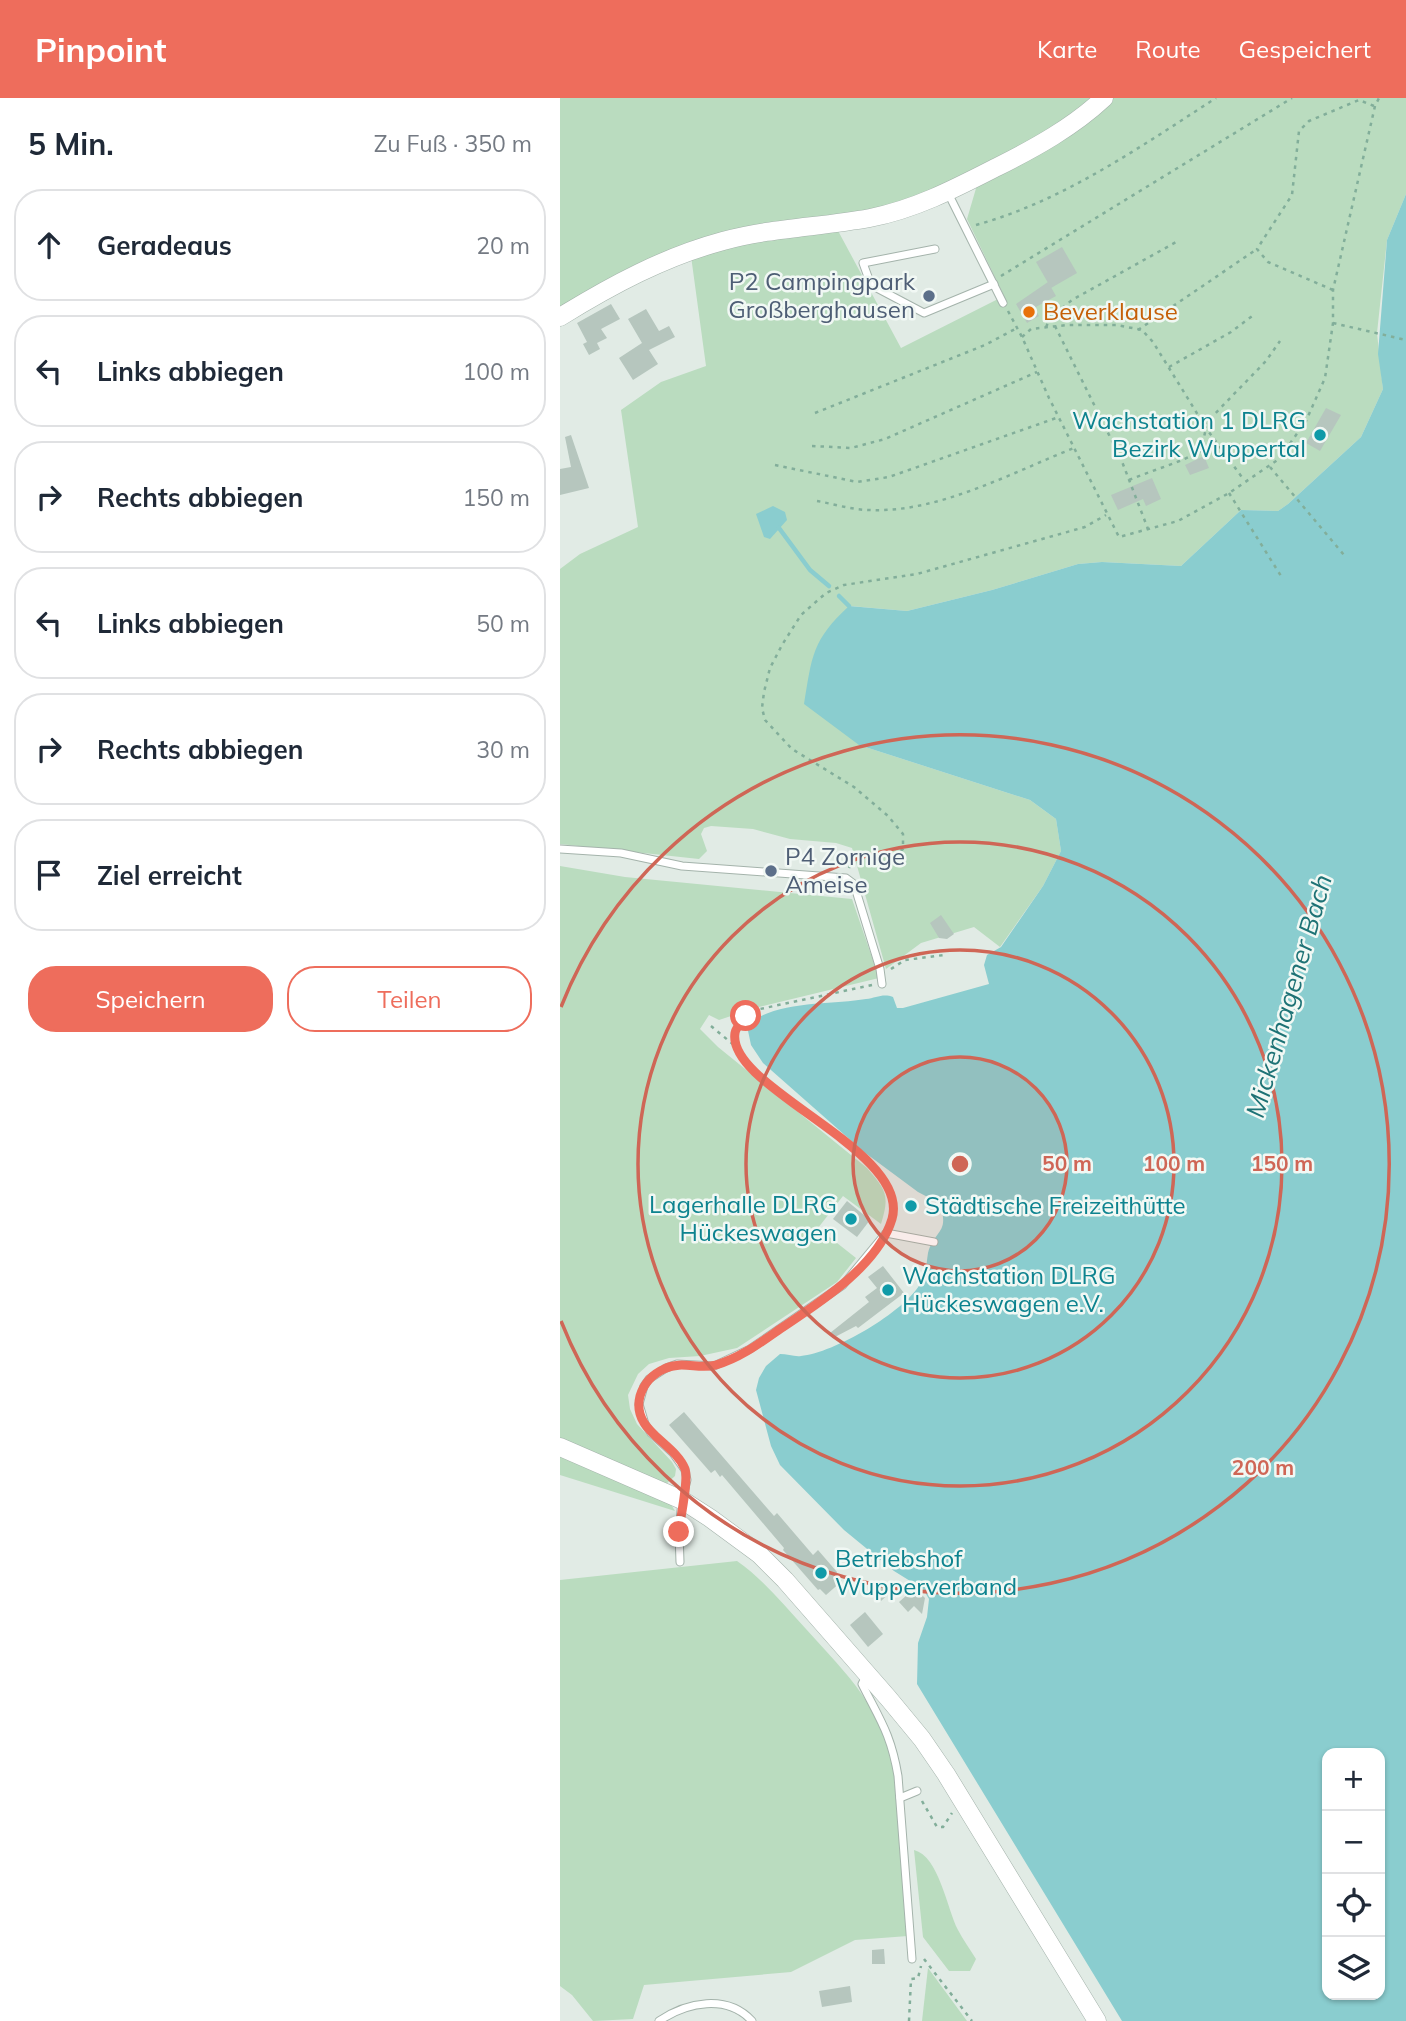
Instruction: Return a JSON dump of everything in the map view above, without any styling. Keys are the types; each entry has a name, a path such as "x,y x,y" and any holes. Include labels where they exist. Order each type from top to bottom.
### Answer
{"street":[{"path":"560,317 606,289 681,254 725,241 870,218 912,207 948,193 1058,134 1104,98"},
{"path":"560,1447 682,1500 710,1517 759,1554 785,1580 922,1739 1097,2021"}],"lane":[{"path":"948,193 1003,303"},
{"path":"935,249 863,263 871,285 924,313 993,282"},
{"path":"560,849 621,853 682,866 846,878 854,884 881,980"},
{"path":"680,1562 679,1532 687,1480 685,1470 673,1453 651,1433 640,1415 640,1395 649,1379 677,1364 714,1366 750,1349 843,1285 886,1233 934,1242"},
{"path":"867,1674 862,1684 883,1719 893,1746 900,1798 912,1959"},
{"path":"900,1798 917,1791"},
{"path":"659,2021 689,2007 721,2004 737,2008 752,2021"}],"path":[{"path":"964,228 1037,205 1155,137 1216,98"},
{"path":"993,282 1292,98"},
{"path":"1003,303 1119,537 1178,521 1270,467 1279,459 1306,421 1325,378 1333,323 1333,290 1379,98"},
{"path":"1138,330 1257,250 1292,195 1299,131 1309,121 1359,100 1375,106"},
{"path":"1046,327 1051,317 1072,300 1178,240"},
{"path":"1257,250 1268,262 1333,290"},
{"path":"1169,367 1231,332 1255,314"},
{"path":"1333,323 1406,340"},
{"path":"1022,337 1031,329 1055,326 1117,325 1142,330 1153,342 1205,427 1245,481"},
{"path":"1055,326 1121,459 1147,529"},
{"path":"815,413 985,345 1017,328"},
{"path":"1129,480 1201,452 1205,427 1266,361 1280,341"},
{"path":"812,446 851,448 885,439 1037,372"},
{"path":"775,465 857,482 889,477 1059,417"},
{"path":"817,501 868,510 911,508 959,494 1073,447"},
{"path":"1270,467 1344,555"},
{"path":"1229,493 1281,576"},
{"path":"846,878 853,858 895,855 903,849 903,834 888,816 854,787 793,749 765,720 762,708 770,668 802,615 826,593 844,585 917,574 1084,527 1106,515"},
{"path":"736,1046 735,1034 739,1025 751,1013 881,980 905,960 944,955"},
{"path":"711,1026 736,1046 750,1067 832,1132 880,1175 887,1185 894,1205 886,1233"},
{"path":"917,1791 937,1828 943,1827 953,1811 952,1806"},
{"path":"909,2021 911,1977 919,1976 921,1956 972,2021"}],"green space":[{"path":"560,98 1096,98 1053,128 912,202 774,224 560,308"},
{"path":"1113,98 1406,98 1406,194 1387,240 1377,333 1383,389 1361,437 1288,504 1278,511 1241,510 1181,566 1102,562 1078,564 992,590 907,611 850,606 859,745 1030,800 1056,819 1061,851 1043,886 1000,947 974,927 921,943 886,969 852,848 836,843 790,839 753,829 711,826 704,828 701,834 707,851 699,859 560,844 560,569 580,554 638,527 621,410 661,382 706,366 691,256 724,246 836,227 901,348 1004,296 967,219 977,185 1095,116"},
{"path":"560,866 625,877 852,899 879,978 755,1008 719,1020 709,1015 700,1029 718,1047 867,1168 882,1188 886,1199 881,1224 843,1196 818,1228 856,1258 837,1282 737,1348 700,1356 669,1358 649,1364 638,1374 628,1395 630,1409 637,1424 676,1469 675,1476 666,1484 560,1440"},
{"path":"560,1452 669,1501 675,1511 560,1475"},
{"path":"737,1561 773,1593 850,1678 882,1730 894,1775 908,1936 855,1940 791,1972 644,1985 633,2019 593,2021 572,1995 560,1986 560,1580"},
{"path":"914,1850 923,1854 936,1872 958,1930 976,1959 970,1971 949,1971 923,1937"},
{"path":"928,1968 967,2021 922,2021"}],"water":[{"name":"Mickenhagener Bach","path":"1406,194 1406,2021 1122,2021 917,1684 918,1643 927,1617 929,1599 923,1589 894,1571 844,1530 780,1465 771,1446 756,1390 766,1366 780,1354 801,1356 831,1347 867,1329 899,1307 912,1295 922,1280 928,1253 943,1220 939,1203 918,1192 864,1152 763,1063 751,1045 747,1026 772,1012 804,1005 886,995 893,997 897,1008 903,1008 989,984 984,965 987,955 1001,947 1043,886 1061,851 1056,819 1030,800 859,745 804,704 816,650 827,629 837,618 849,606 907,611 992,590 1078,564 1102,562 1181,566 1241,510 1278,511 1288,504 1361,437 1383,389 1378,354 1387,240"},
{"path":"773,506 785,512 787,520 770,539 764,537 756,514"}],"building":[{"path":"1062,247 1077,273 1051,288 1036,262"},
{"path":"1048,282 1056,296 1034,308 1039,316 1027,323 1016,304"},
{"path":"611,304 620,319 601,329 607,338 597,343 600,349 589,355 583,344 587,342 577,323"},
{"path":"646,309 659,331 669,326 675,337 649,350 658,364 633,380 619,358 642,343 628,319"},
{"name":"Wachstation 1 DLRG Bezirk Wuppertal","path":"1326,408 1341,415 1320,451 1306,443"},
{"path":"571,435 589,488 560,495 560,469 571,467 565,437"},
{"path":"1204,456 1209,468 1190,475 1185,465"},
{"path":"1152,478 1161,499 1146,506 1143,499 1118,510 1111,495"},
{"path":"941,915 954,934 947,939 939,938 930,923"},
{"name":"Lagerhalle DLRG Hückeswagen","path":"847,1201 870,1220 857,1237 833,1219"},
{"name":"Wachstation DLRG Hückeswagen e.V.","path":"883,1266 904,1293 858,1328 856,1326 833,1338 830,1333 869,1302 865,1297 877,1288 868,1277"},
{"path":"684,1412 774,1516 777,1513 813,1555 818,1550 837,1572 842,1581 826,1595 818,1590 783,1550 722,1475 720,1477 715,1470 711,1473 669,1425"},
{"path":"880,1581 891,1592 881,1601 871,1590"},
{"path":"915,1588 925,1598 922,1614 914,1606 908,1612 899,1602"},
{"path":"865,1612 883,1634 868,1647 850,1625"},
{"path":"884,1949 885,1964 872,1964 872,1950"},
{"path":"850,1986 852,2002 822,2007 819,1991"}],"waterway":[{"path":"779,528 810,570 829,586"},
{"path":"839,596 849,606"}],"place":[{"name":"P2 Campingpark Großberghausen","path":"929,296"},
{"name":"Beverklause","path":"1029,312"},
{"name":"Wachstation 1 DLRG Bezirk Wuppertal","path":"1320,435"},
{"name":"P4 Zornige Ameise","path":"771,871"},
{"name":"Städtische Freizeithütte","path":"911,1206"},
{"name":"Lagerhalle DLRG Hückeswagen","path":"851,1219"},
{"name":"Wachstation DLRG Hückeswagen e.V.","path":"888,1290"},
{"name":"Betriebshof Wupperverband","path":"821,1573"}],"route":[{"path":"679,1532 687,1480 685,1470 673,1453 651,1433 640,1415 640,1395 644,1386 657,1373 677,1364 714,1366 738,1356 835,1292 850,1279 886,1233 894,1205 887,1185 871,1165 764,1079 742,1058 736,1046 735,1034 746,1016"}]}
